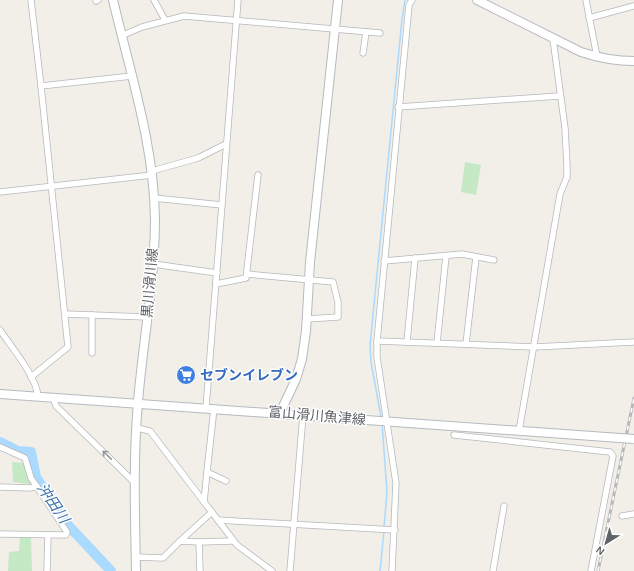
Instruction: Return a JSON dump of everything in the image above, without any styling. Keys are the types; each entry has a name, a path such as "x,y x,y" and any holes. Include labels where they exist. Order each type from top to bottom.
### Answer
{"main road":[{"name":"黒川滑川線","path":"113,0 146,133 152,173 155,219 138,402 135,483 136,571"},
{"path":"280,413 296,379 302,359 338,0"},
{"path":"477,0 553,39 597,57 616,61 634,61"},
{"name":"富山滑川魚津線","path":"0,394 138,402 387,422 634,439"}],"street":[{"path":"30,0 41,86 68,347 31,377"},
{"path":"154,0 165,20"},
{"path":"204,502 207,472 216,284 238,0"},
{"path":"392,571 396,483 376,357 398,107 409,5 412,0"},
{"path":"586,0 597,57"},
{"path":"589,18 634,6"},
{"path":"121,36 165,20 184,16 380,33"},
{"path":"364,52 366,32"},
{"path":"519,431 560,194 567,177 564,128 553,39"},
{"path":"41,86 132,76"},
{"path":"398,107 559,96"},
{"path":"0,192 152,173 198,158 226,144"},
{"path":"216,284 246,278 258,175"},
{"path":"154,198 222,204"},
{"path":"384,261 462,254 494,260"},
{"path":"437,343 446,256"},
{"path":"466,344 476,257"},
{"path":"407,342 415,258"},
{"path":"152,264 217,273"},
{"path":"247,274 309,278 333,282 338,302 338,317 307,320"},
{"path":"65,314 147,317"},
{"path":"92,315 92,353"},
{"path":"0,330 31,377 37,389 38,396"},
{"path":"377,341 534,347 634,342"},
{"path":"53,398 56,406 135,483"},
{"path":"290,571 303,415"},
{"path":"137,428 150,431 233,540 272,571"},
{"path":"454,435 610,452 613,456 591,571"},
{"path":"0,447 25,458 31,478 67,532 66,535 0,534"},
{"path":"207,472 226,481"},
{"path":"0,487 31,488 37,486"},
{"path":"493,571 504,506"},
{"path":"135,557 162,558 212,512"},
{"path":"622,516 634,514"},
{"path":"218,520 395,530"},
{"path":"48,535 48,571"},
{"path":"180,541 199,542 233,540"},
{"path":"199,542 200,571"}],"green space":[{"path":"465,162 481,165 476,195 461,192"},
{"path":"12,462 24,463 31,484 13,482"},
{"path":"20,536 31,536 32,571 8,571 9,552 19,551"}],"waterway":[{"path":"381,417 371,362 370,345 405,0"},
{"path":"382,423 387,492 384,527"},
{"name":"沖田川","path":"0,442 18,451 31,452 36,477 66,523 111,571"},
{"path":"380,571 384,531"}],"railway":[{"path":"598,571 634,398"}],"place":[{"name":"セブンイレブン","path":"186,375"}]}
